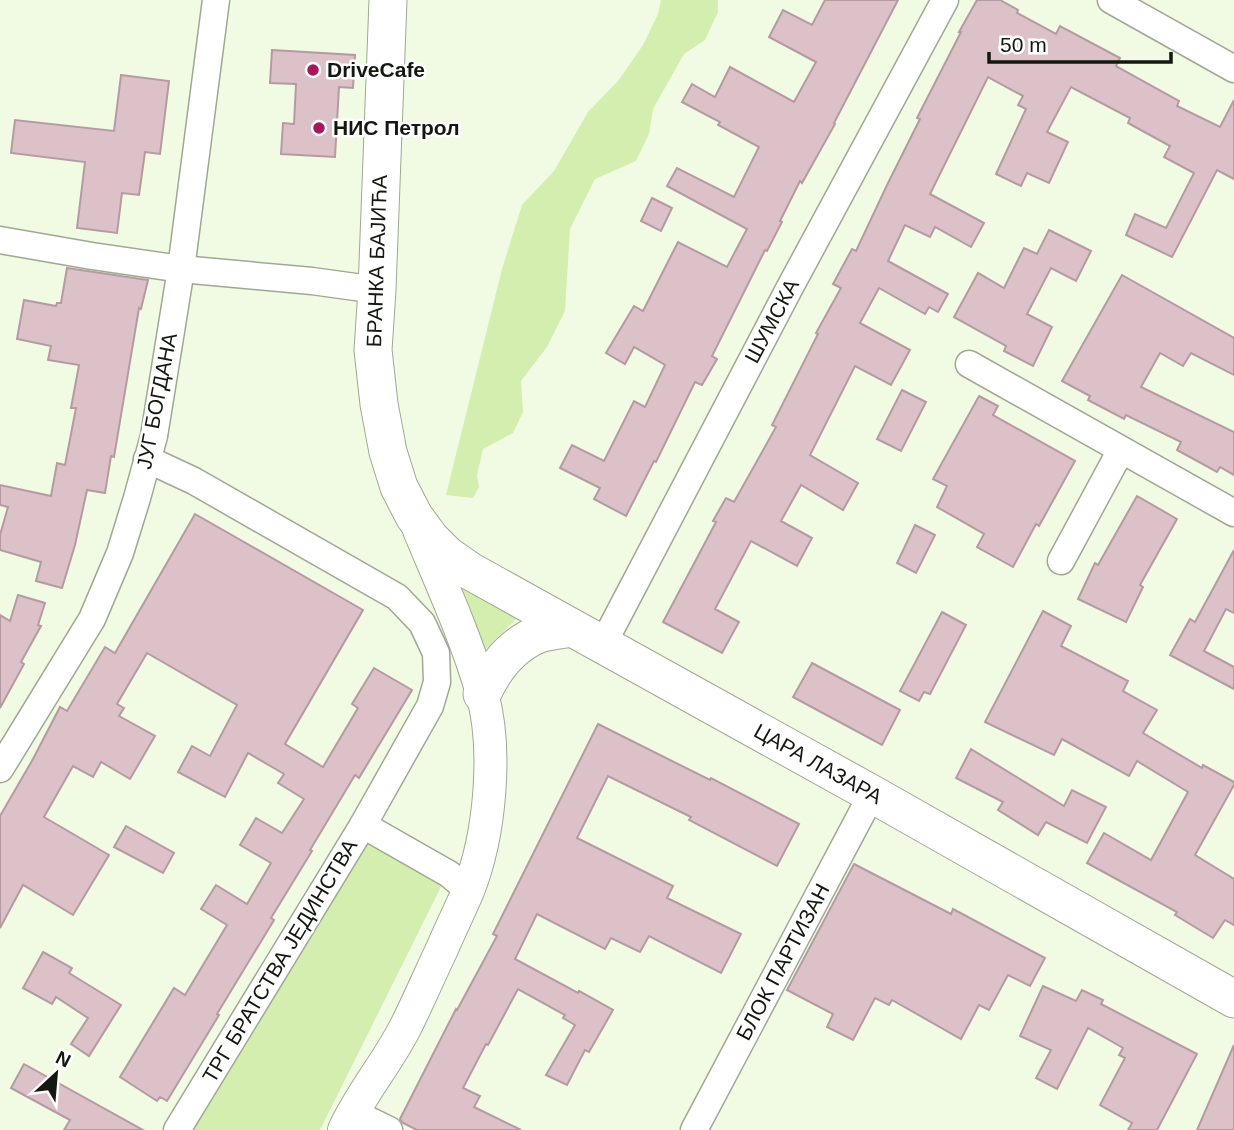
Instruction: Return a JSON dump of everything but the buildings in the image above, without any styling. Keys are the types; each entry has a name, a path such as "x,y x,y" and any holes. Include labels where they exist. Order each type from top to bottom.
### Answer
{"main road":[{"name":"БРАНКА БАЈИЋА","path":"388,0 373,350 388,452 399,487 414,516"},
{"name":"ЦАРА ЛАЗАРА","path":"414,516 447,555 470,571 1234,999"},
{"path":"482,694 492,674 521,642 541,633 587,636"}],"street":[{"name":"ЈУГ БОГДАНА","path":"0,769 92,619 120,553 148,459 181,269 216,0"},
{"name":"ШУМСКА","path":"587,636 789,289 945,0"},
{"path":"1111,0 1234,69"},
{"path":"0,240 181,269 377,289"},
{"path":"969,364 1234,513"},
{"path":"1061,561 1121,450"},
{"path":"148,459 204,487 397,597 422,623 436,653 437,682 429,706 363,825"},
{"path":"389,1130 348,1121 405,1028 468,890 480,852 487,809 490,760 488,726 482,694 414,516"},
{"name":"БЛОК ПАРТИЗАН","path":"694,1130 872,794"},
{"name":"ТРГ БРАТСТВА ЈЕДИНСТВА","path":"177,1130 363,825 449,874 468,890"}],"green space":[{"path":"661,0 718,0 718,12 705,40 684,54 653,109 649,134 636,161 595,179 570,229 565,311 547,347 521,381 523,412 513,433 483,449 477,475 479,487 473,498 446,495 502,269 522,205 554,171 588,112 618,81 643,45 658,14"},
{"path":"461,577 523,612 485,650 478,652 455,589"},
{"path":"369,840 443,883 320,1130 190,1130"}],"place":[{"name":"DriveCafe","path":"313,70"},
{"name":"НИС Петрол","path":"319,128"}]}
